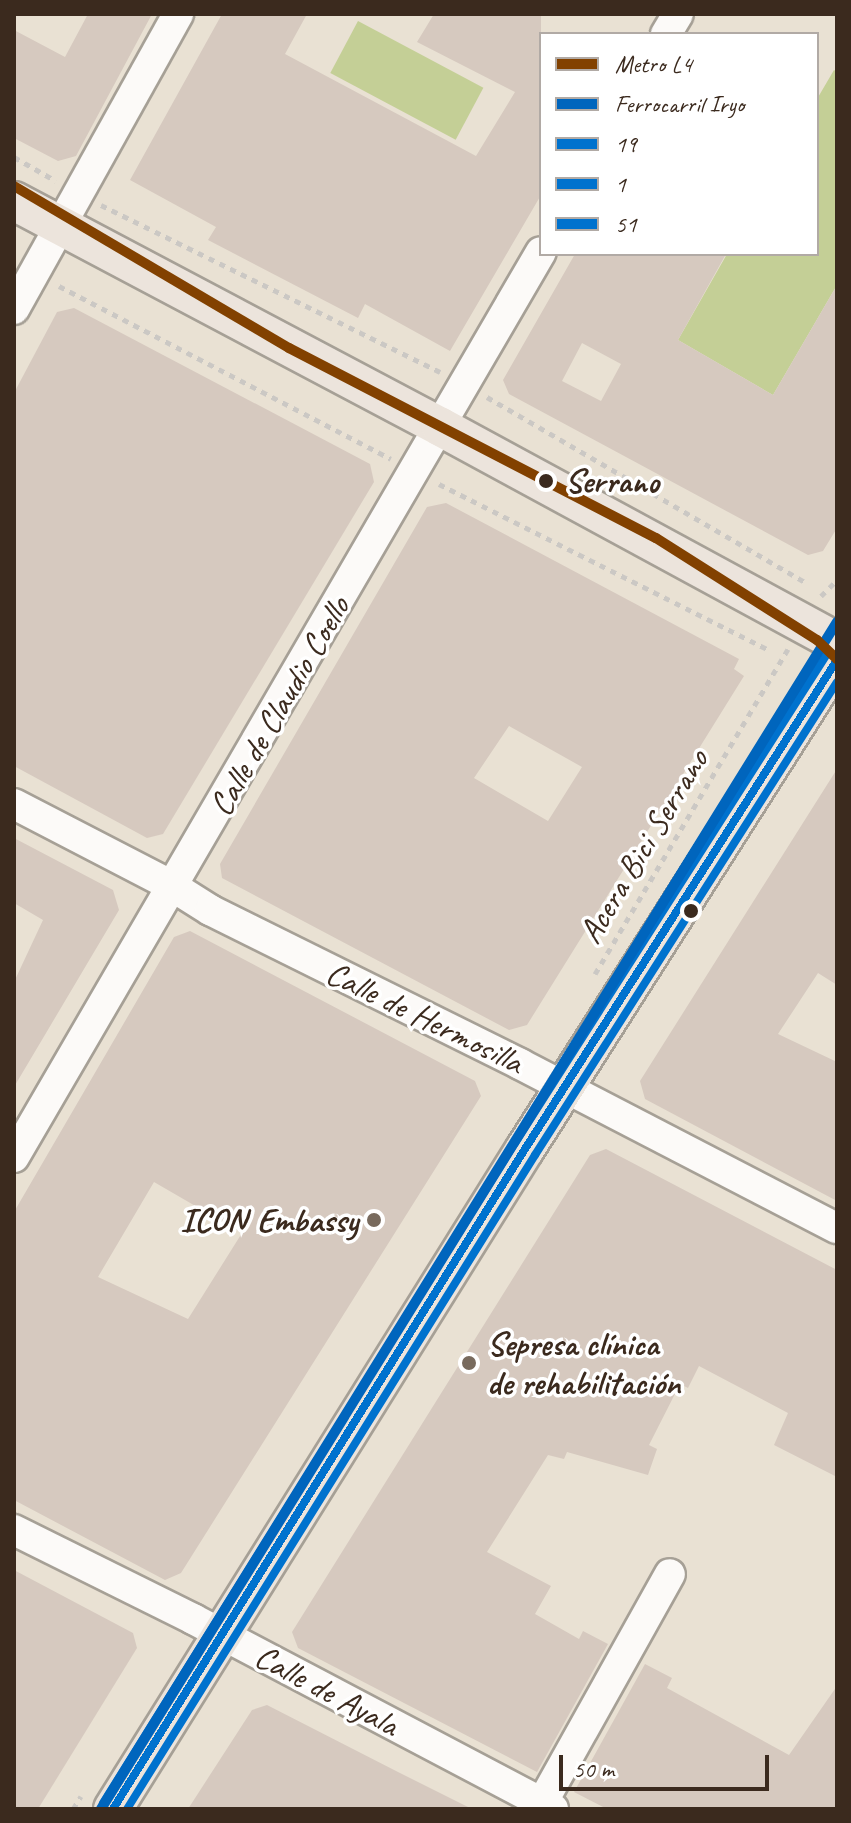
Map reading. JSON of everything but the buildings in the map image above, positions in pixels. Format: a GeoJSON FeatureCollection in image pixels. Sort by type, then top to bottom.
{"type":"FeatureCollection","features":[{"type":"Feature","properties":{"kind":"main road"},"geometry":{"type":"LineString","coordinates":[[14,201],[69,210],[441,427],[837,642]]}},
{"type":"Feature","properties":{"kind":"main road"},"geometry":{"type":"LineString","coordinates":[[113,1809],[220,1634],[837,660]]}},
{"type":"Feature","properties":{"kind":"street"},"geometry":{"type":"LineString","coordinates":[[14,309],[178,14]]}},
{"type":"Feature","properties":{"kind":"street"},"geometry":{"type":"LineString","coordinates":[[667,32],[678,14]]}},
{"type":"Feature","properties":{"kind":"street","name":"Calle de Claudio Coello"},"geometry":{"type":"LineString","coordinates":[[14,1157],[539,255]]}},
{"type":"Feature","properties":{"kind":"street","name":"Calle de Hermosilla"},"geometry":{"type":"LineString","coordinates":[[14,804],[172,886],[210,910],[565,1087],[837,1228]]}},
{"type":"Feature","properties":{"kind":"street","name":"Calle de Ayala"},"geometry":{"type":"LineString","coordinates":[[14,1530],[547,1806]]}},
{"type":"Feature","properties":{"kind":"street"},"geometry":{"type":"LineString","coordinates":[[547,1806],[670,1574]]}},
{"type":"Feature","properties":{"kind":"path"},"geometry":{"type":"LineString","coordinates":[[14,157],[69,210],[465,384],[808,584]]}},
{"type":"Feature","properties":{"kind":"path"},"geometry":{"type":"LineString","coordinates":[[34,273],[268,392],[415,472],[769,650]]}},
{"type":"Feature","properties":{"kind":"path"},"geometry":{"type":"LineString","coordinates":[[823,592],[837,580]]}},
{"type":"Feature","properties":{"kind":"path","name":"Acera Bici Serrano"},"geometry":{"type":"LineString","coordinates":[[590,981],[784,656]]}},
{"type":"Feature","properties":{"kind":"green space"},"geometry":{"type":"Polygon","coordinates":[[[358,21],[483,88],[456,140],[330,73],[358,21]]]}},
{"type":"Feature","properties":{"kind":"green space"},"geometry":{"type":"Polygon","coordinates":[[[834,70],[837,72],[837,285],[773,395],[678,340],[726,256],[819,256],[819,96],[834,70]]]}},
{"type":"Feature","properties":{"kind":"metro line","name":"L4"},"geometry":{"type":"LineString","coordinates":[[14,186],[289,348],[656,538],[817,640],[837,659]]}},
{"type":"Feature","properties":{"kind":"rail line","name":"Iryo"},"geometry":{"type":"LineString","coordinates":[[101,1809],[837,622]]}},
{"type":"Feature","properties":{"kind":"transit line","name":"51"},"geometry":{"type":"LineString","coordinates":[[103,1803],[515,1143],[827,654]]}},
{"type":"Feature","properties":{"kind":"transit line","name":"19"},"geometry":{"type":"LineString","coordinates":[[113,1809],[525,1149],[837,660]]}},
{"type":"Feature","properties":{"kind":"transit line","name":"1"},"geometry":{"type":"LineString","coordinates":[[127,1809],[535,1155],[837,682]]}},
{"type":"Feature","properties":{"kind":"place","name":"Serrano"},"geometry":{"type":"Point","coordinates":[546,481]}},
{"type":"Feature","properties":{"kind":"place","name":"ICON Embassy"},"geometry":{"type":"Point","coordinates":[374,1220]}},
{"type":"Feature","properties":{"kind":"place","name":"Sepresa clínica de rehabilitación"},"geometry":{"type":"Point","coordinates":[469,1363]}}]}
